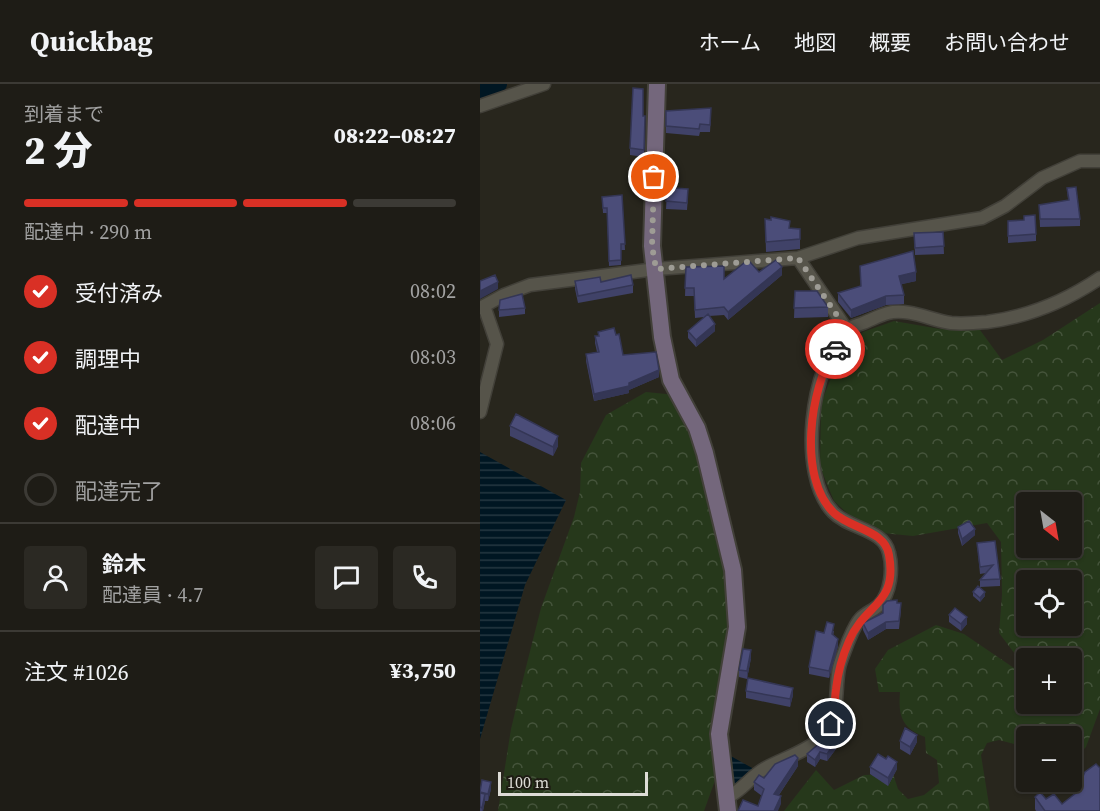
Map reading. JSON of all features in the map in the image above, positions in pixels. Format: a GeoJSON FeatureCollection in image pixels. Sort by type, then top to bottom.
{"type":"FeatureCollection","features":[{"type":"Feature","properties":{"kind":"street"},"geometry":{"type":"LineString","coordinates":[[480,106],[544,84]]}},
{"type":"Feature","properties":{"kind":"street"},"geometry":{"type":"LineString","coordinates":[[657,84],[652,246],[662,337],[671,380],[697,428],[705,453],[733,570],[737,627],[720,734],[728,804]]}},
{"type":"Feature","properties":{"kind":"street"},"geometry":{"type":"LineString","coordinates":[[480,412],[497,344],[482,307],[504,295],[530,285],[656,269],[798,258],[858,238],[982,218],[1005,207],[1042,178],[1080,161],[1100,161]]}},
{"type":"Feature","properties":{"kind":"street"},"geometry":{"type":"LineString","coordinates":[[798,258],[847,330]]}},
{"type":"Feature","properties":{"kind":"street"},"geometry":{"type":"LineString","coordinates":[[728,804],[761,771],[819,740],[825,732],[837,709],[835,693],[839,665],[850,638],[860,619],[880,604],[887,590],[891,569],[889,552],[883,539],[841,520],[831,511],[818,487],[815,473],[811,428],[815,400],[827,361],[847,330],[890,313],[914,314],[952,323],[987,322],[1042,309],[1100,278]]}},
{"type":"Feature","properties":{"kind":"green space"},"geometry":{"type":"Polygon","coordinates":[[[1100,303],[1100,709],[1086,747],[1082,751],[1082,726],[1016,726],[1016,744],[999,740],[987,743],[981,755],[990,811],[784,811],[816,770],[834,790],[864,775],[893,774],[898,789],[908,799],[924,795],[939,783],[937,760],[926,753],[925,737],[911,730],[903,720],[900,692],[879,692],[875,669],[888,650],[936,625],[964,634],[1014,668],[1016,666],[1016,714],[1082,714],[1082,648],[1016,648],[1016,655],[999,633],[1002,595],[1001,542],[987,523],[913,536],[882,533],[860,525],[834,501],[820,467],[821,403],[840,356],[863,332],[894,321],[940,329],[980,330],[1002,360],[1043,340],[1100,303]]]}},
{"type":"Feature","properties":{"kind":"green space"},"geometry":{"type":"Polygon","coordinates":[[[646,392],[676,395],[704,454],[728,566],[731,632],[717,775],[704,811],[498,811],[511,729],[541,608],[574,517],[580,492],[581,463],[606,415],[646,392]]]}},
{"type":"Feature","properties":{"kind":"water"},"geometry":{"type":"Polygon","coordinates":[[[480,452],[566,500],[525,585],[480,739],[480,452]]]}},
{"type":"Feature","properties":{"kind":"water"},"geometry":{"type":"Polygon","coordinates":[[[727,754],[754,769],[732,790],[727,754]]]}},
{"type":"Feature","properties":{"kind":"building"},"geometry":{"type":"Polygon","coordinates":[[[633,88],[643,89],[644,150],[630,148],[633,88]]]}},
{"type":"Feature","properties":{"kind":"building"},"geometry":{"type":"Polygon","coordinates":[[[711,108],[710,125],[700,124],[699,129],[666,126],[666,111],[711,108]]]}},
{"type":"Feature","properties":{"kind":"building"},"geometry":{"type":"Polygon","coordinates":[[[1076,187],[1080,219],[1040,219],[1039,205],[1069,200],[1067,188],[1076,187]]]}},
{"type":"Feature","properties":{"kind":"building"},"geometry":{"type":"Polygon","coordinates":[[[688,189],[687,203],[666,201],[667,190],[688,189]]]}},
{"type":"Feature","properties":{"kind":"building"},"geometry":{"type":"Polygon","coordinates":[[[622,195],[625,244],[621,244],[621,260],[609,261],[607,208],[603,208],[602,197],[622,195]]]}},
{"type":"Feature","properties":{"kind":"building"},"geometry":{"type":"Polygon","coordinates":[[[1035,215],[1036,234],[1008,236],[1008,221],[1024,220],[1024,216],[1035,215]]]}},
{"type":"Feature","properties":{"kind":"building"},"geometry":{"type":"Polygon","coordinates":[[[771,217],[790,221],[789,228],[800,229],[800,239],[766,242],[765,219],[771,220],[771,217]]]}},
{"type":"Feature","properties":{"kind":"building"},"geometry":{"type":"Polygon","coordinates":[[[943,232],[944,246],[915,248],[914,233],[943,232]]]}},
{"type":"Feature","properties":{"kind":"building"},"geometry":{"type":"Polygon","coordinates":[[[913,251],[916,272],[899,276],[904,295],[886,296],[851,310],[838,293],[861,286],[860,266],[913,251]]]}},
{"type":"Feature","properties":{"kind":"building"},"geometry":{"type":"Polygon","coordinates":[[[776,260],[782,267],[728,312],[724,307],[695,310],[694,288],[685,288],[686,267],[724,266],[724,279],[744,263],[750,262],[759,272],[776,260]]]}},
{"type":"Feature","properties":{"kind":"building"},"geometry":{"type":"Polygon","coordinates":[[[495,275],[498,282],[480,291],[480,281],[495,275]]]}},
{"type":"Feature","properties":{"kind":"building"},"geometry":{"type":"Polygon","coordinates":[[[631,275],[633,285],[578,296],[575,281],[600,277],[601,282],[631,275]]]}},
{"type":"Feature","properties":{"kind":"building"},"geometry":{"type":"Polygon","coordinates":[[[795,291],[817,291],[828,307],[794,308],[795,291]]]}},
{"type":"Feature","properties":{"kind":"building"},"geometry":{"type":"Polygon","coordinates":[[[522,294],[525,308],[499,310],[500,300],[522,294]]]}},
{"type":"Feature","properties":{"kind":"building"},"geometry":{"type":"Polygon","coordinates":[[[708,314],[715,324],[696,340],[688,331],[708,314]]]}},
{"type":"Feature","properties":{"kind":"building"},"geometry":{"type":"Polygon","coordinates":[[[614,328],[616,335],[619,334],[623,355],[656,352],[659,370],[629,383],[629,386],[594,394],[586,354],[599,352],[595,336],[599,336],[598,332],[614,328]]]}},
{"type":"Feature","properties":{"kind":"building"},"geometry":{"type":"Polygon","coordinates":[[[516,414],[558,436],[553,447],[510,426],[516,414]]]}},
{"type":"Feature","properties":{"kind":"building"},"geometry":{"type":"Polygon","coordinates":[[[969,521],[975,529],[962,539],[958,527],[969,521]]]}},
{"type":"Feature","properties":{"kind":"building"},"geometry":{"type":"Polygon","coordinates":[[[995,541],[1000,579],[980,580],[993,565],[980,567],[977,543],[995,541]]]}},
{"type":"Feature","properties":{"kind":"building"},"geometry":{"type":"Polygon","coordinates":[[[978,586],[985,592],[980,598],[973,592],[978,586]]]}},
{"type":"Feature","properties":{"kind":"building"},"geometry":{"type":"Polygon","coordinates":[[[897,600],[897,603],[901,603],[899,621],[886,622],[868,633],[863,623],[883,613],[883,605],[887,601],[897,600]]]}},
{"type":"Feature","properties":{"kind":"building"},"geometry":{"type":"Polygon","coordinates":[[[955,608],[967,617],[961,624],[949,615],[955,608]]]}},
{"type":"Feature","properties":{"kind":"building"},"geometry":{"type":"Polygon","coordinates":[[[827,622],[834,624],[832,634],[838,639],[829,671],[809,667],[816,631],[824,633],[827,622]]]}},
{"type":"Feature","properties":{"kind":"building"},"geometry":{"type":"Polygon","coordinates":[[[743,649],[751,650],[747,671],[739,670],[743,649]]]}},
{"type":"Feature","properties":{"kind":"building"},"geometry":{"type":"Polygon","coordinates":[[[748,678],[793,688],[790,699],[746,691],[748,678]]]}},
{"type":"Feature","properties":{"kind":"building"},"geometry":{"type":"Polygon","coordinates":[[[905,728],[917,735],[910,747],[900,741],[905,728]]]}},
{"type":"Feature","properties":{"kind":"building"},"geometry":{"type":"Polygon","coordinates":[[[828,736],[836,741],[827,754],[820,752],[815,760],[807,754],[828,736]]]}},
{"type":"Feature","properties":{"kind":"building"},"geometry":{"type":"Polygon","coordinates":[[[878,754],[886,759],[888,756],[897,762],[888,778],[870,767],[878,754]]]}},
{"type":"Feature","properties":{"kind":"building"},"geometry":{"type":"Polygon","coordinates":[[[795,755],[798,758],[774,794],[781,796],[774,811],[738,811],[743,800],[758,806],[764,789],[754,782],[759,775],[764,778],[775,764],[795,755]]]}},
{"type":"Feature","properties":{"kind":"building"},"geometry":{"type":"Polygon","coordinates":[[[1096,764],[1100,768],[1100,811],[1045,811],[1035,797],[1040,792],[1046,799],[1054,794],[1062,804],[1077,792],[1082,792],[1082,778],[1085,772],[1096,764]]]}},
{"type":"Feature","properties":{"kind":"building"},"geometry":{"type":"Polygon","coordinates":[[[482,780],[491,782],[488,794],[480,792],[482,780]]]}},
{"type":"Feature","properties":{"kind":"building"},"geometry":{"type":"Polygon","coordinates":[[[480,793],[485,794],[482,808],[480,807],[480,793]]]}},
{"type":"Feature","properties":{"kind":"waterway"},"geometry":{"type":"LineString","coordinates":[[480,90],[498,84]]}},
{"type":"Feature","properties":{"kind":"way so far"},"geometry":{"type":"LineString","coordinates":[[654,177],[652,246],[656,269],[798,258],[847,330],[835,349]]}},
{"type":"Feature","properties":{"kind":"route"},"geometry":{"type":"LineString","coordinates":[[831,724],[837,709],[835,693],[839,665],[860,619],[880,604],[887,590],[891,569],[889,552],[883,539],[841,520],[831,511],[818,487],[811,428],[813,410],[819,381],[835,349]]}}]}
